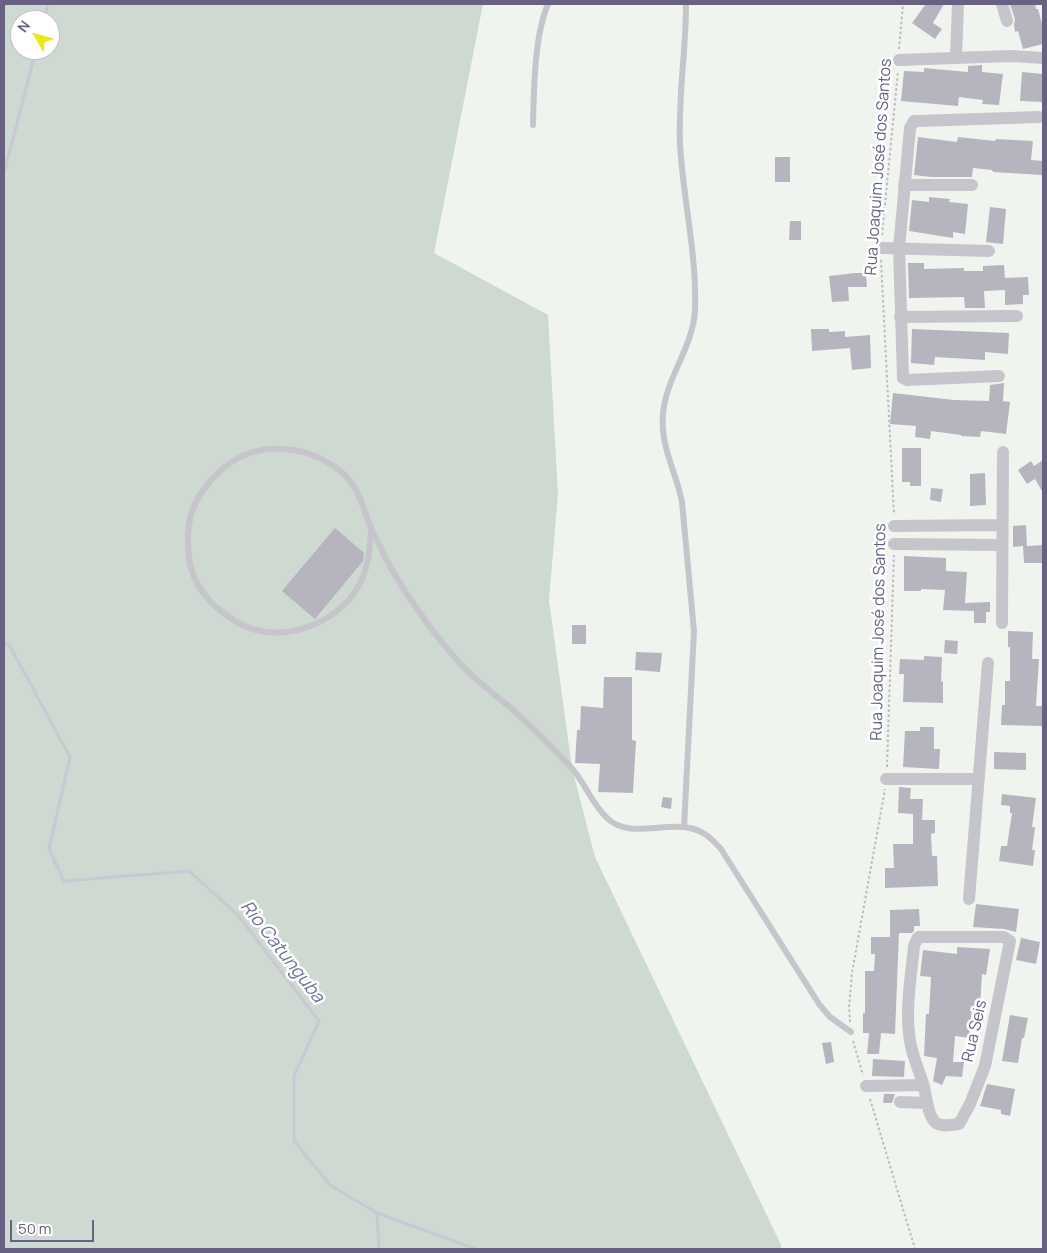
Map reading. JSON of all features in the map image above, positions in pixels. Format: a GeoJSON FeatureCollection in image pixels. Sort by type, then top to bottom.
{"type":"FeatureCollection","features":[{"type":"Feature","properties":{"kind":"street"},"geometry":{"type":"LineString","coordinates":[[956,58],[958,4]]}},
{"type":"Feature","properties":{"kind":"street"},"geometry":{"type":"LineString","coordinates":[[1002,4],[1007,21]]}},
{"type":"Feature","properties":{"kind":"street"},"geometry":{"type":"LineString","coordinates":[[898,60],[1011,56],[1043,58]]}},
{"type":"Feature","properties":{"kind":"street"},"geometry":{"type":"LineString","coordinates":[[999,376],[905,379],[903,376],[899,248],[910,128],[914,122],[1039,117]]}},
{"type":"Feature","properties":{"kind":"street"},"geometry":{"type":"LineString","coordinates":[[904,185],[972,185]]}},
{"type":"Feature","properties":{"kind":"street"},"geometry":{"type":"LineString","coordinates":[[881,248],[989,251]]}},
{"type":"Feature","properties":{"kind":"street"},"geometry":{"type":"LineString","coordinates":[[900,317],[1017,316]]}},
{"type":"Feature","properties":{"kind":"street"},"geometry":{"type":"LineString","coordinates":[[1002,623],[1001,525],[1003,452]]}},
{"type":"Feature","properties":{"kind":"street"},"geometry":{"type":"LineString","coordinates":[[894,526],[1001,525]]}},
{"type":"Feature","properties":{"kind":"street"},"geometry":{"type":"LineString","coordinates":[[894,544],[1002,545]]}},
{"type":"Feature","properties":{"kind":"street"},"geometry":{"type":"LineString","coordinates":[[968,899],[988,664]]}},
{"type":"Feature","properties":{"kind":"street"},"geometry":{"type":"LineString","coordinates":[[886,779],[978,779]]}},
{"type":"Feature","properties":{"kind":"street","name":"Rua Seis"},"geometry":{"type":"LineString","coordinates":[[923,1085],[911,1046],[909,1028],[909,1001],[914,946],[917,939],[1004,937],[1010,941],[985,1066],[968,1108],[959,1124],[944,1125],[936,1123],[927,1104]]}},
{"type":"Feature","properties":{"kind":"street"},"geometry":{"type":"LineString","coordinates":[[866,1086],[923,1085],[927,1104],[900,1102]]}},
{"type":"Feature","properties":{"kind":"lane"},"geometry":{"type":"LineString","coordinates":[[532,125],[536,67],[544,14],[548,4]]}},
{"type":"Feature","properties":{"kind":"lane"},"geometry":{"type":"LineString","coordinates":[[684,827],[694,631],[682,502],[679,484],[670,464],[662,431],[663,412],[669,388],[691,336],[695,312],[695,279],[680,144],[680,100],[686,4]]}},
{"type":"Feature","properties":{"kind":"lane"},"geometry":{"type":"LineString","coordinates":[[371,529],[370,553],[360,583],[342,607],[316,624],[287,632],[256,630],[228,618],[206,597],[191,570],[186,540],[192,510],[206,483],[229,463],[257,450],[287,448],[316,455],[341,471],[360,495],[371,529],[401,586],[458,662],[511,709],[572,768],[613,823],[629,829],[692,828],[703,832],[711,838],[721,849],[820,1004],[830,1017],[851,1032]]}},
{"type":"Feature","properties":{"kind":"path","name":"Rua Joaquim José dos Santos"},"geometry":{"type":"LineString","coordinates":[[894,526],[881,286],[881,248],[903,4]]}},
{"type":"Feature","properties":{"kind":"path","name":"Rua Joaquim José dos Santos"},"geometry":{"type":"LineString","coordinates":[[894,544],[886,779],[879,832],[852,973],[849,1008],[851,1032],[915,1249]]}},
{"type":"Feature","properties":{"kind":"shaded area"},"geometry":{"type":"Polygon","coordinates":[[[4,4],[483,4],[434,253],[548,315],[558,494],[549,600],[572,768],[595,857],[782,1247],[778,1249],[4,1249],[4,4]]]}},
{"type":"Feature","properties":{"kind":"building"},"geometry":{"type":"Polygon","coordinates":[[[926,4],[944,4],[933,23],[942,29],[935,39],[912,23],[926,4]]]}},
{"type":"Feature","properties":{"kind":"building"},"geometry":{"type":"Polygon","coordinates":[[[1010,4],[1035,4],[1043,27],[1043,44],[1023,49],[1018,31],[1015,32],[1015,19],[1010,4]]]}},
{"type":"Feature","properties":{"kind":"building"},"geometry":{"type":"Polygon","coordinates":[[[982,65],[982,72],[1003,74],[999,105],[982,104],[983,100],[959,97],[958,106],[901,101],[904,71],[924,72],[924,68],[968,72],[968,66],[982,65]]]}},
{"type":"Feature","properties":{"kind":"building"},"geometry":{"type":"Polygon","coordinates":[[[1022,72],[1043,74],[1042,102],[1020,101],[1022,72]]]}},
{"type":"Feature","properties":{"kind":"building"},"geometry":{"type":"Polygon","coordinates":[[[918,137],[957,142],[958,137],[995,141],[996,139],[1033,141],[1031,160],[1043,161],[1042,175],[993,172],[992,170],[973,168],[972,177],[914,175],[918,137]]]}},
{"type":"Feature","properties":{"kind":"building"},"geometry":{"type":"Polygon","coordinates":[[[775,157],[790,157],[790,182],[775,182],[775,157]]]}},
{"type":"Feature","properties":{"kind":"building"},"geometry":{"type":"Polygon","coordinates":[[[929,197],[950,199],[949,202],[968,204],[965,234],[953,232],[953,238],[909,231],[912,200],[929,202],[929,197]]]}},
{"type":"Feature","properties":{"kind":"building"},"geometry":{"type":"Polygon","coordinates":[[[990,207],[1006,209],[1003,244],[986,242],[990,207]]]}},
{"type":"Feature","properties":{"kind":"building"},"geometry":{"type":"Polygon","coordinates":[[[790,221],[801,221],[801,240],[789,240],[790,221]]]}},
{"type":"Feature","properties":{"kind":"building"},"geometry":{"type":"Polygon","coordinates":[[[908,263],[924,263],[924,269],[964,268],[964,271],[983,271],[983,266],[1004,265],[1005,278],[1028,277],[1029,295],[1023,295],[1023,304],[1005,305],[1005,290],[984,291],[985,308],[965,308],[964,297],[909,298],[908,263]]]}},
{"type":"Feature","properties":{"kind":"building"},"geometry":{"type":"Polygon","coordinates":[[[866,273],[867,287],[848,287],[849,301],[832,302],[829,276],[866,273]]]}},
{"type":"Feature","properties":{"kind":"building"},"geometry":{"type":"Polygon","coordinates":[[[811,329],[829,329],[829,332],[845,331],[845,337],[870,335],[871,368],[852,370],[850,348],[812,351],[811,329]]]}},
{"type":"Feature","properties":{"kind":"building"},"geometry":{"type":"Polygon","coordinates":[[[912,329],[1009,333],[1008,354],[985,352],[985,360],[935,357],[934,365],[911,363],[912,329]]]}},
{"type":"Feature","properties":{"kind":"building"},"geometry":{"type":"Polygon","coordinates":[[[1004,383],[1003,401],[1010,402],[1006,434],[981,431],[980,437],[931,431],[930,439],[915,437],[916,426],[890,424],[893,393],[954,400],[989,401],[990,385],[1004,383]]]}},
{"type":"Feature","properties":{"kind":"building"},"geometry":{"type":"Polygon","coordinates":[[[902,448],[921,448],[921,486],[910,486],[910,482],[902,482],[902,448]]]}},
{"type":"Feature","properties":{"kind":"building"},"geometry":{"type":"Polygon","coordinates":[[[1043,460],[1043,493],[1035,479],[1027,484],[1018,470],[1031,461],[1034,466],[1043,460]]]}},
{"type":"Feature","properties":{"kind":"building"},"geometry":{"type":"Polygon","coordinates":[[[985,473],[986,505],[970,506],[970,474],[985,473]]]}},
{"type":"Feature","properties":{"kind":"building"},"geometry":{"type":"Polygon","coordinates":[[[931,488],[943,489],[941,502],[930,500],[931,488]]]}},
{"type":"Feature","properties":{"kind":"building"},"geometry":{"type":"Polygon","coordinates":[[[1026,525],[1027,546],[1043,545],[1043,563],[1024,563],[1023,546],[1013,547],[1013,526],[1026,525]]]}},
{"type":"Feature","properties":{"kind":"building"},"geometry":{"type":"Polygon","coordinates":[[[335,528],[364,553],[363,561],[315,619],[282,591],[335,528]]]}},
{"type":"Feature","properties":{"kind":"building"},"geometry":{"type":"Polygon","coordinates":[[[904,556],[946,558],[946,571],[967,572],[965,603],[990,602],[990,612],[986,612],[986,623],[974,623],[974,611],[943,610],[945,590],[921,589],[921,591],[904,591],[904,556]]]}},
{"type":"Feature","properties":{"kind":"building"},"geometry":{"type":"Polygon","coordinates":[[[572,625],[586,625],[586,644],[572,644],[572,625]]]}},
{"type":"Feature","properties":{"kind":"building"},"geometry":{"type":"Polygon","coordinates":[[[1008,631],[1033,632],[1032,659],[1039,659],[1036,706],[1043,706],[1043,726],[1001,725],[1002,705],[1005,705],[1005,681],[1010,681],[1008,631]]]}},
{"type":"Feature","properties":{"kind":"building"},"geometry":{"type":"Polygon","coordinates":[[[945,640],[958,641],[957,654],[944,653],[945,640]]]}},
{"type":"Feature","properties":{"kind":"building"},"geometry":{"type":"Polygon","coordinates":[[[636,652],[662,653],[660,672],[635,670],[636,652]]]}},
{"type":"Feature","properties":{"kind":"building"},"geometry":{"type":"Polygon","coordinates":[[[924,656],[942,657],[941,681],[943,682],[943,703],[903,702],[904,674],[899,674],[900,659],[924,660],[924,656]]]}},
{"type":"Feature","properties":{"kind":"building"},"geometry":{"type":"Polygon","coordinates":[[[604,677],[632,677],[632,740],[636,741],[633,793],[598,792],[600,764],[575,763],[577,730],[580,730],[581,706],[603,708],[604,677]]]}},
{"type":"Feature","properties":{"kind":"building"},"geometry":{"type":"Polygon","coordinates":[[[920,727],[934,727],[934,749],[940,749],[939,769],[903,767],[905,731],[920,731],[920,727]]]}},
{"type":"Feature","properties":{"kind":"building"},"geometry":{"type":"Polygon","coordinates":[[[994,752],[1026,753],[1026,770],[994,769],[994,752]]]}},
{"type":"Feature","properties":{"kind":"building"},"geometry":{"type":"Polygon","coordinates":[[[899,787],[911,788],[910,799],[923,799],[922,820],[935,820],[935,833],[931,834],[932,856],[937,856],[938,886],[885,888],[885,868],[894,868],[893,844],[913,844],[913,814],[898,813],[899,787]]]}},
{"type":"Feature","properties":{"kind":"building"},"geometry":{"type":"Polygon","coordinates":[[[1002,794],[1036,798],[1032,827],[1035,827],[1032,850],[1035,850],[1033,866],[999,861],[1001,846],[1007,846],[1012,813],[1010,813],[1010,806],[1001,805],[1002,794]]]}},
{"type":"Feature","properties":{"kind":"building"},"geometry":{"type":"Polygon","coordinates":[[[663,797],[672,798],[671,809],[661,807],[663,797]]]}},
{"type":"Feature","properties":{"kind":"building"},"geometry":{"type":"Polygon","coordinates":[[[976,904],[1019,909],[1016,932],[1004,929],[973,927],[976,904]]]}},
{"type":"Feature","properties":{"kind":"building"},"geometry":{"type":"Polygon","coordinates":[[[919,909],[920,926],[914,926],[912,933],[899,933],[895,1034],[881,1033],[879,1054],[867,1054],[869,1033],[863,1033],[863,1013],[865,1013],[865,971],[874,971],[875,954],[871,954],[871,937],[890,937],[890,910],[919,909]]]}},
{"type":"Feature","properties":{"kind":"building"},"geometry":{"type":"Polygon","coordinates":[[[1021,938],[1040,942],[1036,964],[1016,960],[1021,938]]]}},
{"type":"Feature","properties":{"kind":"building"},"geometry":{"type":"Polygon","coordinates":[[[957,947],[990,949],[986,975],[982,974],[980,1008],[972,1008],[969,1038],[955,1036],[953,1062],[964,1062],[962,1077],[946,1076],[942,1085],[933,1081],[937,1058],[924,1056],[926,1014],[929,1014],[931,977],[920,976],[923,950],[957,954],[957,947]]]}},
{"type":"Feature","properties":{"kind":"building"},"geometry":{"type":"Polygon","coordinates":[[[1010,1015],[1028,1018],[1024,1038],[1022,1038],[1018,1063],[1002,1061],[1010,1015]]]}},
{"type":"Feature","properties":{"kind":"building"},"geometry":{"type":"Polygon","coordinates":[[[831,1042],[834,1062],[826,1064],[822,1043],[831,1042]]]}},
{"type":"Feature","properties":{"kind":"building"},"geometry":{"type":"Polygon","coordinates":[[[873,1059],[905,1061],[904,1077],[872,1076],[873,1059]]]}},
{"type":"Feature","properties":{"kind":"building"},"geometry":{"type":"Polygon","coordinates":[[[987,1084],[1015,1089],[1010,1116],[1001,1114],[1001,1110],[980,1106],[987,1084]]]}},
{"type":"Feature","properties":{"kind":"building"},"geometry":{"type":"Polygon","coordinates":[[[884,1094],[895,1094],[892,1103],[883,1103],[884,1094]]]}},
{"type":"Feature","properties":{"kind":"waterway","name":"Rio Catunguba"},"geometry":{"type":"LineString","coordinates":[[46,10],[48,4]]}},
{"type":"Feature","properties":{"kind":"waterway","name":"Rio Catunguba"},"geometry":{"type":"LineString","coordinates":[[4,173],[33,60]]}},
{"type":"Feature","properties":{"kind":"waterway","name":"Rio Catunguba"},"geometry":{"type":"LineString","coordinates":[[4,642],[11,648],[70,757],[49,849],[64,881],[189,871],[237,914],[319,1021],[294,1076],[294,1141],[330,1185],[377,1213],[476,1249]]}},
{"type":"Feature","properties":{"kind":"waterway"},"geometry":{"type":"LineString","coordinates":[[377,1213],[379,1249]]}}]}
